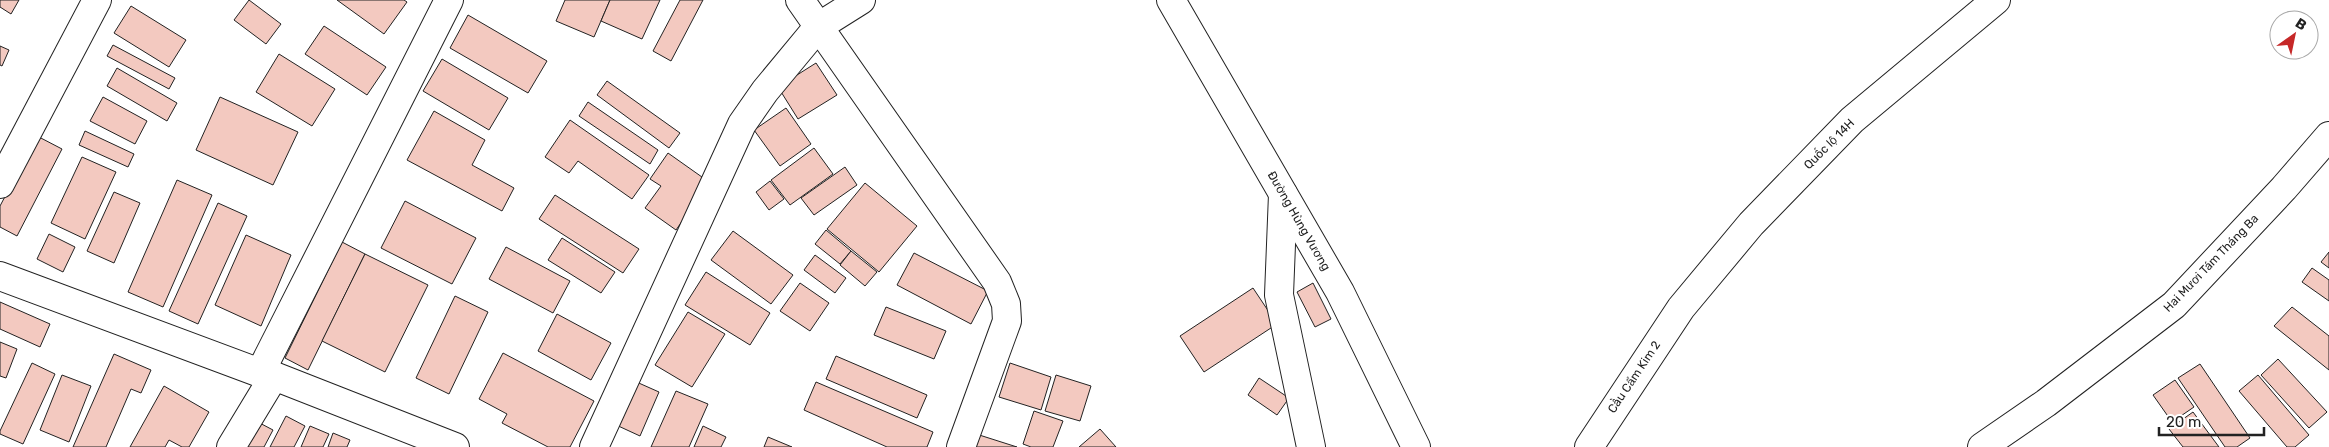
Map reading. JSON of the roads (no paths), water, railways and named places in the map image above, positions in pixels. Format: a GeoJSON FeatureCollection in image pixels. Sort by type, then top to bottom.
{"type":"FeatureCollection","features":[{"type":"Feature","properties":{"kind":"street"},"geometry":{"type":"LineString","coordinates":[[0,184],[97,0]]}},
{"type":"Feature","properties":{"kind":"street"},"geometry":{"type":"LineString","coordinates":[[231,447],[449,0]]}},
{"type":"Feature","properties":{"kind":"street"},"geometry":{"type":"LineString","coordinates":[[800,0],[997,282],[1006,304],[1007,321],[961,447]]}},
{"type":"Feature","properties":{"kind":"street"},"geometry":{"type":"LineString","coordinates":[[594,447],[742,124],[765,91],[818,27],[861,0]]}},
{"type":"Feature","properties":{"kind":"street","name":"Đường Hùng Vương"},"geometry":{"type":"LineString","coordinates":[[1171,0],[1340,292],[1416,447]]}},
{"type":"Feature","properties":{"kind":"street","name":"Quốc lộ 14H"},"geometry":{"type":"LineString","coordinates":[[1682,308],[1751,224],[1852,120],[1996,0]]}},
{"type":"Feature","properties":{"kind":"street","name":"Hai Mươi Tám Tháng Ba"},"geometry":{"type":"LineString","coordinates":[[1982,447],[2046,403],[2174,304],[2284,188],[2329,136]]}},
{"type":"Feature","properties":{"kind":"street"},"geometry":{"type":"LineString","coordinates":[[1283,194],[1279,295],[1311,447]]}},
{"type":"Feature","properties":{"kind":"street"},"geometry":{"type":"LineString","coordinates":[[0,276],[267,374],[455,447]]}},
{"type":"Feature","properties":{"kind":"street","name":"Cầu Cẩm Kim 2"},"geometry":{"type":"LineString","coordinates":[[1589,447],[1682,308]]}}]}
